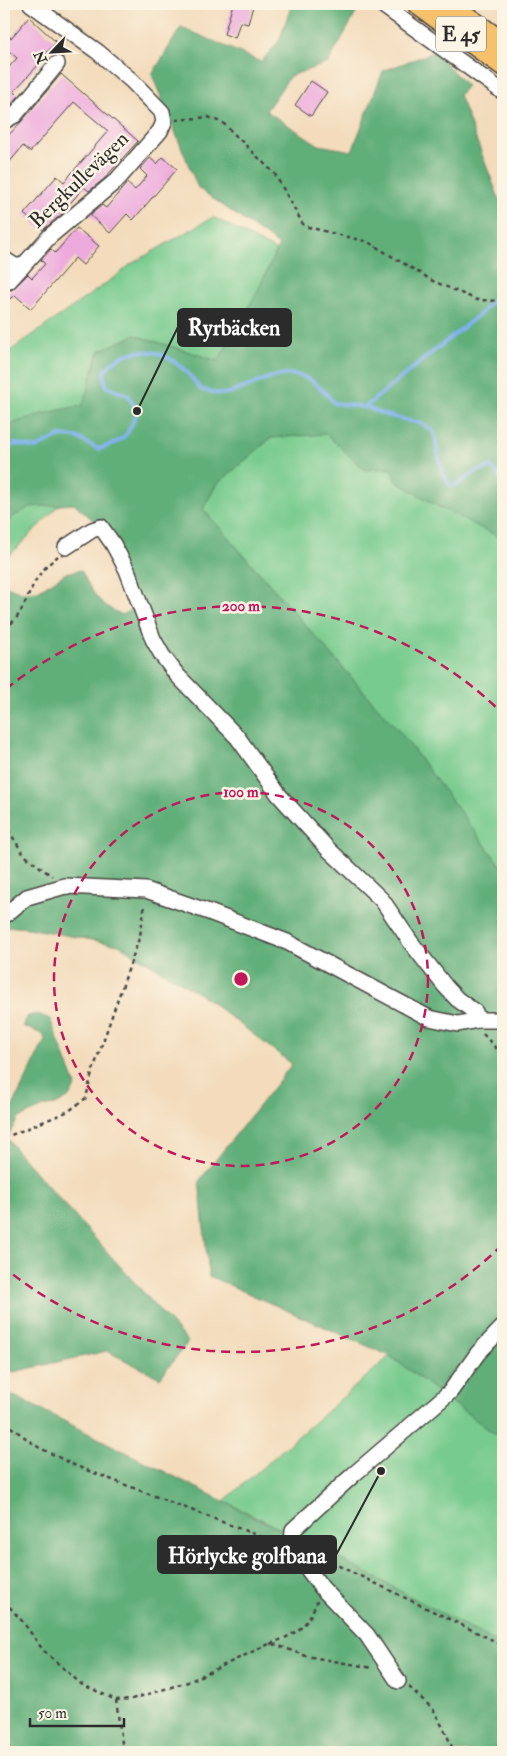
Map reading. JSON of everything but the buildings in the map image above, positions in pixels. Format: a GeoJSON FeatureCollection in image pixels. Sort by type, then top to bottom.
{"type":"FeatureCollection","features":[{"type":"Feature","properties":{"kind":"highway","name":"E 45"},"geometry":{"type":"LineString","coordinates":[[419,4],[503,64]]}},
{"type":"Feature","properties":{"kind":"highway","name":"E 45"},"geometry":{"type":"LineString","coordinates":[[447,4],[503,44]]}},
{"type":"Feature","properties":{"kind":"street"},"geometry":{"type":"LineString","coordinates":[[31,4],[98,52],[132,81],[162,112],[164,122]]}},
{"type":"Feature","properties":{"kind":"street"},"geometry":{"type":"LineString","coordinates":[[382,4],[503,92]]}},
{"type":"Feature","properties":{"kind":"street"},"geometry":{"type":"LineString","coordinates":[[4,121],[15,115],[57,64]]}},
{"type":"Feature","properties":{"kind":"street","name":"Bergkullevägen"},"geometry":{"type":"LineString","coordinates":[[9,281],[50,236],[116,180],[160,131],[164,122]]}},
{"type":"Feature","properties":{"kind":"street"},"geometry":{"type":"LineString","coordinates":[[4,259],[13,265],[22,267]]}},
{"type":"Feature","properties":{"kind":"street"},"geometry":{"type":"LineString","coordinates":[[66,547],[92,530],[101,527],[127,570],[153,639],[177,675],[238,738],[285,802],[327,848],[382,900],[412,944],[457,999],[475,1012],[475,1021]]}},
{"type":"Feature","properties":{"kind":"street"},"geometry":{"type":"LineString","coordinates":[[4,916],[27,897],[65,886],[146,890],[287,942],[429,1018],[458,1024],[503,1020]]}},
{"type":"Feature","properties":{"kind":"street"},"geometry":{"type":"LineString","coordinates":[[398,1681],[367,1635],[322,1588],[292,1548],[293,1530],[360,1469],[450,1392],[478,1353],[503,1327]]}},
{"type":"Feature","properties":{"kind":"path"},"geometry":{"type":"LineString","coordinates":[[164,122],[208,117],[223,123],[275,174],[304,226],[368,242],[433,281],[477,300],[503,301]]}},
{"type":"Feature","properties":{"kind":"path"},"geometry":{"type":"LineString","coordinates":[[4,628],[12,623],[40,574],[66,547]]}},
{"type":"Feature","properties":{"kind":"path"},"geometry":{"type":"LineString","coordinates":[[4,823],[24,855],[65,886]]}},
{"type":"Feature","properties":{"kind":"path"},"geometry":{"type":"LineString","coordinates":[[4,1138],[69,1111],[86,1098],[92,1072],[140,936],[146,890]]}},
{"type":"Feature","properties":{"kind":"path"},"geometry":{"type":"LineString","coordinates":[[475,1021],[503,1056]]}},
{"type":"Feature","properties":{"kind":"path"},"geometry":{"type":"LineString","coordinates":[[4,1422],[38,1447],[76,1466],[255,1536],[331,1562],[503,1645]]}},
{"type":"Feature","properties":{"kind":"path"},"geometry":{"type":"LineString","coordinates":[[4,1601],[49,1656],[82,1684],[116,1700],[132,1699],[188,1682],[292,1635],[305,1625],[322,1588]]}},
{"type":"Feature","properties":{"kind":"path"},"geometry":{"type":"LineString","coordinates":[[269,1644],[277,1645],[306,1656],[374,1668]]}},
{"type":"Feature","properties":{"kind":"path"},"geometry":{"type":"LineString","coordinates":[[398,1681],[407,1686],[433,1709],[454,1752]]}},
{"type":"Feature","properties":{"kind":"path"},"geometry":{"type":"LineString","coordinates":[[116,1700],[122,1743],[128,1752]]}},
{"type":"Feature","properties":{"kind":"green space"},"geometry":{"type":"Polygon","coordinates":[[[292,4],[353,4],[360,6],[328,63],[290,76],[266,111],[319,145],[352,151],[383,71],[434,52],[467,86],[459,95],[503,209],[503,539],[439,507],[397,482],[391,468],[365,470],[326,434],[270,438],[216,485],[203,509],[403,736],[503,869],[503,1440],[390,1356],[209,1276],[199,1181],[292,1064],[203,996],[119,945],[28,928],[4,926],[4,585],[22,592],[38,591],[66,573],[81,570],[97,597],[107,607],[123,615],[131,609],[104,530],[75,504],[30,507],[13,517],[4,527],[4,426],[42,414],[83,405],[99,351],[135,335],[218,361],[257,292],[279,245],[198,188],[152,75],[181,27],[261,62],[279,41],[292,4]]]}},
{"type":"Feature","properties":{"kind":"green space"},"geometry":{"type":"Polygon","coordinates":[[[213,217],[503,371],[503,869],[403,736],[203,509],[216,485],[271,438],[285,437],[261,435],[78,486],[4,561],[4,345],[10,351],[131,264],[213,217]]]}},
{"type":"Feature","properties":{"kind":"green space"},"geometry":{"type":"Polygon","coordinates":[[[38,1014],[50,1019],[76,1086],[68,1098],[56,1105],[46,1106],[19,1118],[7,1138],[20,1155],[188,1342],[160,1378],[107,1351],[4,1374],[4,1113],[12,1108],[45,1040],[40,1033],[24,1027],[24,1021],[28,1016],[38,1014]]]}},
{"type":"Feature","properties":{"kind":"green space"},"geometry":{"type":"Polygon","coordinates":[[[390,1356],[503,1440],[503,1646],[308,1542],[224,1501],[390,1356]]]}},
{"type":"Feature","properties":{"kind":"green space"},"geometry":{"type":"Polygon","coordinates":[[[4,1388],[6,1392],[308,1542],[503,1646],[503,1752],[4,1752],[4,1388]]]}},
{"type":"Feature","properties":{"kind":"waterway"},"geometry":{"type":"LineString","coordinates":[[365,407],[481,313],[503,289]]}},
{"type":"Feature","properties":{"kind":"waterway"},"geometry":{"type":"LineString","coordinates":[[4,449],[15,444],[36,448],[60,436],[76,437],[98,449],[114,444],[128,432],[137,411],[128,395],[107,387],[104,378],[105,372],[112,363],[124,355],[138,352],[153,352],[167,357],[186,371],[200,389],[217,393],[231,393],[267,379],[289,374],[307,378],[325,392],[334,403],[365,407],[386,415],[423,424],[434,432],[441,468],[451,486],[458,484],[475,472],[490,467],[503,482]]}},
{"type":"Feature","properties":{"kind":"place","name":"Ryrbäcken"},"geometry":{"type":"Point","coordinates":[137,411]}},
{"type":"Feature","properties":{"kind":"place","name":"Hörlycke golfbana"},"geometry":{"type":"Point","coordinates":[381,1471]}}]}
